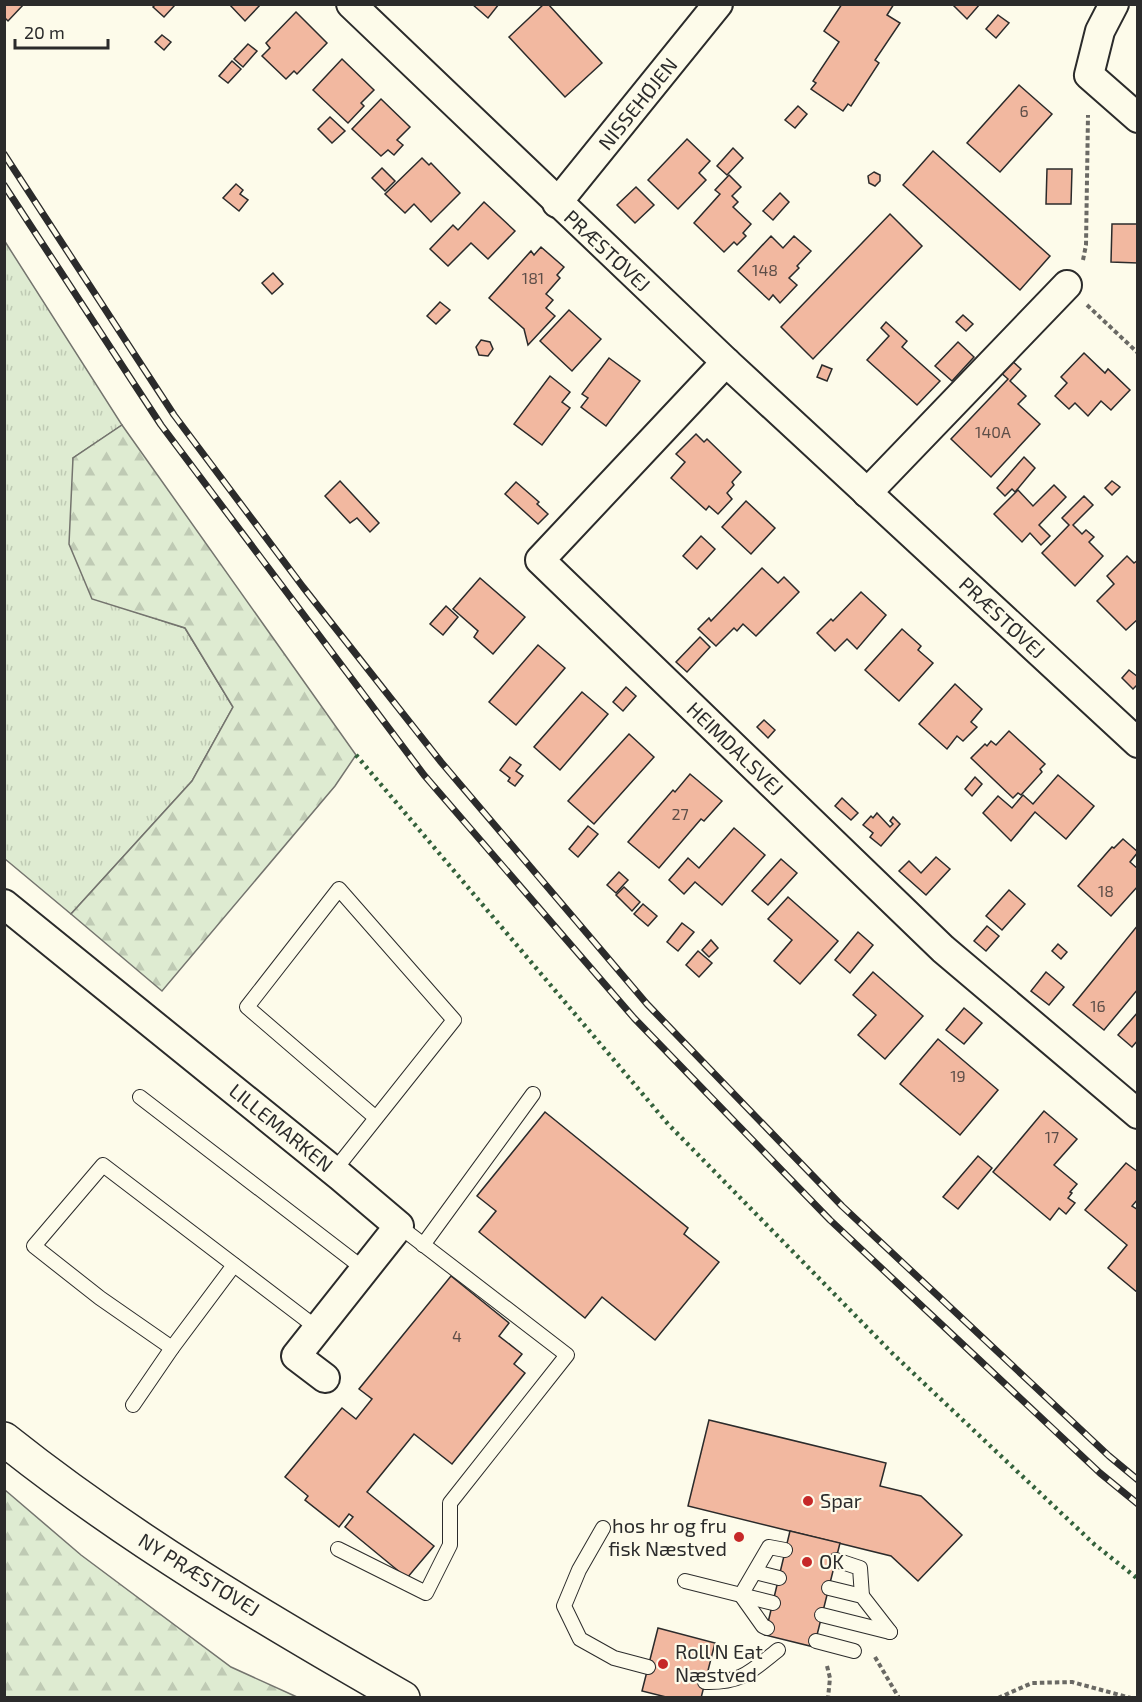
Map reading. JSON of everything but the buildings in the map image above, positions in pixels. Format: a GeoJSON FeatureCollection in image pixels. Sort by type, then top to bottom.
{"type":"FeatureCollection","features":[{"type":"Feature","properties":{"kind":"street","name":"PRÆSTØVEJ"},"geometry":{"type":"LineString","coordinates":[[351,4],[726,362],[1137,743]]}},
{"type":"Feature","properties":{"kind":"street","name":"NISSEHØJEN"},"geometry":{"type":"LineString","coordinates":[[557,203],[718,4]]}},
{"type":"Feature","properties":{"kind":"street"},"geometry":{"type":"LineString","coordinates":[[1114,4],[1100,31],[1089,75],[1137,118]]}},
{"type":"Feature","properties":{"kind":"street"},"geometry":{"type":"LineString","coordinates":[[867,493],[1067,285]]}},
{"type":"Feature","properties":{"kind":"street","name":"HEIMDALSVEJ"},"geometry":{"type":"LineString","coordinates":[[726,362],[540,560],[943,949],[1137,1114]]}},
{"type":"Feature","properties":{"kind":"street","name":"LILLEMARKEN"},"geometry":{"type":"LineString","coordinates":[[4,904],[399,1226]]}},
{"type":"Feature","properties":{"kind":"street"},"geometry":{"type":"LineString","coordinates":[[326,1378],[296,1356],[399,1226]]}},
{"type":"Feature","properties":{"kind":"street","name":"NY PRÆSTØVEJ"},"geometry":{"type":"LineString","coordinates":[[4,1439],[57,1482],[108,1518],[293,1635],[403,1698]]}},
{"type":"Feature","properties":{"kind":"lane"},"geometry":{"type":"LineString","coordinates":[[334,1171],[454,1020],[339,888],[246,1007],[376,1118]]}},
{"type":"Feature","properties":{"kind":"lane"},"geometry":{"type":"LineString","coordinates":[[423,1245],[533,1094]]}},
{"type":"Feature","properties":{"kind":"lane"},"geometry":{"type":"LineString","coordinates":[[140,1097],[364,1269]]}},
{"type":"Feature","properties":{"kind":"lane"},"geometry":{"type":"LineString","coordinates":[[172,1348],[100,1298],[34,1246],[104,1165],[317,1328]]}},
{"type":"Feature","properties":{"kind":"lane"},"geometry":{"type":"LineString","coordinates":[[338,1549],[426,1593],[450,1545],[450,1503],[567,1355],[399,1226]]}},
{"type":"Feature","properties":{"kind":"lane"},"geometry":{"type":"LineString","coordinates":[[133,1405],[234,1265]]}},
{"type":"Feature","properties":{"kind":"lane"},"geometry":{"type":"LineString","coordinates":[[603,1528],[579,1570],[564,1606],[580,1639],[614,1658],[648,1667]]}},
{"type":"Feature","properties":{"kind":"lane"},"geometry":{"type":"LineString","coordinates":[[741,1595],[769,1548],[785,1550]]}},
{"type":"Feature","properties":{"kind":"lane"},"geometry":{"type":"LineString","coordinates":[[822,1615],[890,1632],[862,1596],[860,1568],[836,1560]]}},
{"type":"Feature","properties":{"kind":"lane"},"geometry":{"type":"LineString","coordinates":[[754,1572],[779,1578]]}},
{"type":"Feature","properties":{"kind":"lane"},"geometry":{"type":"LineString","coordinates":[[685,1581],[773,1603]]}},
{"type":"Feature","properties":{"kind":"lane"},"geometry":{"type":"LineString","coordinates":[[829,1588],[862,1596]]}},
{"type":"Feature","properties":{"kind":"lane"},"geometry":{"type":"LineString","coordinates":[[741,1595],[763,1626],[767,1628]]}},
{"type":"Feature","properties":{"kind":"lane"},"geometry":{"type":"LineString","coordinates":[[816,1641],[854,1651]]}},
{"type":"Feature","properties":{"kind":"lane"},"geometry":{"type":"LineString","coordinates":[[705,1682],[726,1683],[745,1676],[778,1650]]}},
{"type":"Feature","properties":{"kind":"path"},"geometry":{"type":"LineString","coordinates":[[1089,75],[1086,245],[1081,268],[1067,285],[1137,353]]}},
{"type":"Feature","properties":{"kind":"path"},"geometry":{"type":"LineString","coordinates":[[872,1653],[899,1698]]}},
{"type":"Feature","properties":{"kind":"path"},"geometry":{"type":"LineString","coordinates":[[826,1661],[830,1678],[828,1698]]}},
{"type":"Feature","properties":{"kind":"path"},"geometry":{"type":"LineString","coordinates":[[998,1697],[1032,1683],[1072,1682],[1131,1698]]}},
{"type":"Feature","properties":{"kind":"green space"},"geometry":{"type":"Polygon","coordinates":[[[4,240],[122,425],[73,458],[92,598],[185,628],[233,707],[192,781],[71,914],[5,859],[4,240]]]}},
{"type":"Feature","properties":{"kind":"green space"},"geometry":{"type":"Polygon","coordinates":[[[122,425],[356,755],[335,786],[162,991],[71,914],[192,781],[233,707],[185,628],[92,599],[69,544],[73,458],[122,425]]]}},
{"type":"Feature","properties":{"kind":"green space"},"geometry":{"type":"Polygon","coordinates":[[[5,1490],[81,1555],[231,1667],[297,1697],[5,1697],[5,1490]]]}},
{"type":"Feature","properties":{"kind":"railway"},"geometry":{"type":"LineString","coordinates":[[4,154],[174,415],[303,587],[441,762],[647,1004],[842,1206],[1109,1456],[1138,1480]]}},
{"type":"Feature","properties":{"kind":"railway"},"geometry":{"type":"LineString","coordinates":[[4,185],[161,425],[424,775],[634,1018],[830,1220],[1100,1473],[1138,1504]]}},
{"type":"Feature","properties":{"kind":"hedge"},"geometry":{"type":"LineString","coordinates":[[356,755],[668,1124],[893,1354],[1094,1544],[1138,1579]]}},
{"type":"Feature","properties":{"kind":"place","name":"Spar"},"geometry":{"type":"Point","coordinates":[808,1501]}},
{"type":"Feature","properties":{"kind":"place","name":"hos hr og fru fisk Næstved"},"geometry":{"type":"Point","coordinates":[739,1537]}},
{"type":"Feature","properties":{"kind":"place","name":"OK"},"geometry":{"type":"Point","coordinates":[807,1562]}},
{"type":"Feature","properties":{"kind":"place","name":"Roll N Eat Næstved"},"geometry":{"type":"Point","coordinates":[663,1664]}}]}
